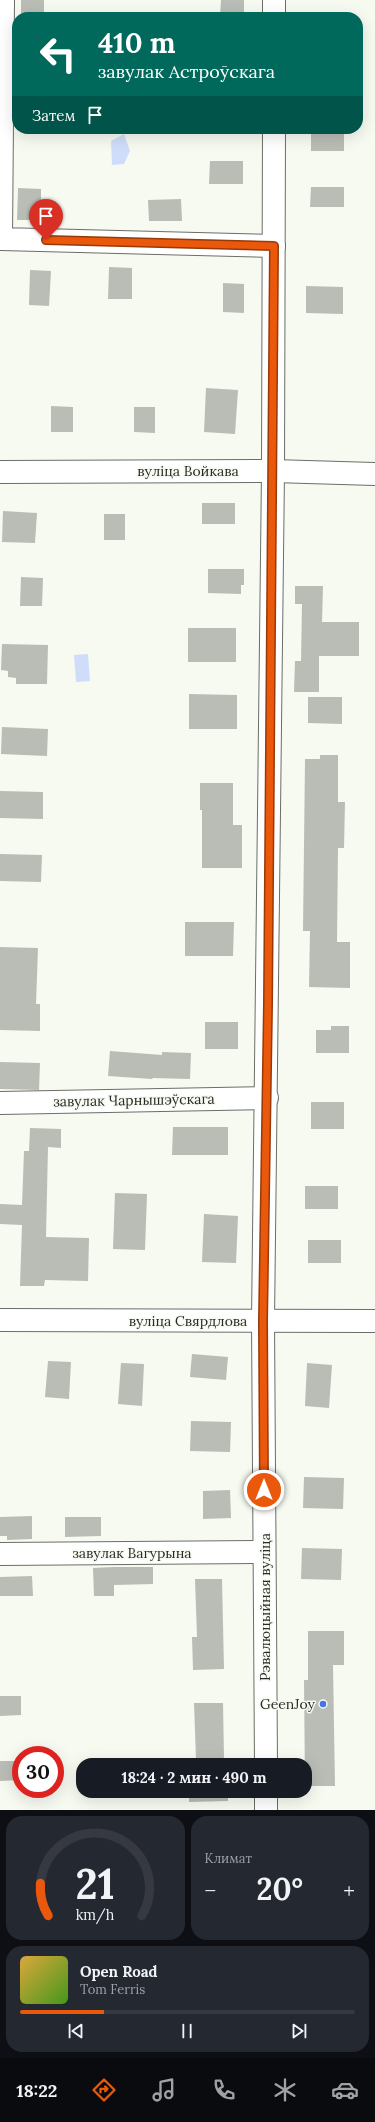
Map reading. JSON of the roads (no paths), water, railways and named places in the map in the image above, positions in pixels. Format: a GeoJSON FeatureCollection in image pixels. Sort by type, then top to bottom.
{"type":"FeatureCollection","features":[{"type":"Feature","properties":{"kind":"street"},"geometry":{"type":"LineString","coordinates":[[3,0],[1,239],[274,246]]}},
{"type":"Feature","properties":{"kind":"street"},"geometry":{"type":"LineString","coordinates":[[274,0],[274,12]]}},
{"type":"Feature","properties":{"kind":"street","name":"Рэвалюцыйная вуліца"},"geometry":{"type":"LineString","coordinates":[[266,1758],[263,1321],[267,1098],[273,471],[274,134]]}},
{"type":"Feature","properties":{"kind":"street","name":"вуліца Войкава"},"geometry":{"type":"LineString","coordinates":[[0,472],[273,471],[375,474]]}},
{"type":"Feature","properties":{"kind":"street","name":"завулак Чарнышэўскага"},"geometry":{"type":"LineString","coordinates":[[0,1103],[267,1098]]}},
{"type":"Feature","properties":{"kind":"street","name":"вуліца Свярдлова"},"geometry":{"type":"LineString","coordinates":[[0,1320],[375,1321]]}},
{"type":"Feature","properties":{"kind":"street","name":"завулак Вагурына"},"geometry":{"type":"LineString","coordinates":[[0,1554],[264,1552]]}},
{"type":"Feature","properties":{"kind":"street"},"geometry":{"type":"LineString","coordinates":[[266,1798],[266,1810]]}},
{"type":"Feature","properties":{"kind":"water"},"geometry":{"type":"Polygon","coordinates":[[[124,134],[130,151],[124,164],[112,165],[111,141],[124,134]]]}},
{"type":"Feature","properties":{"kind":"water"},"geometry":{"type":"Polygon","coordinates":[[[88,654],[90,681],[76,682],[74,655],[88,654]]]}},
{"type":"Feature","properties":{"kind":"place","name":"GeenJoy"},"geometry":{"type":"Point","coordinates":[323,1704]}}]}
